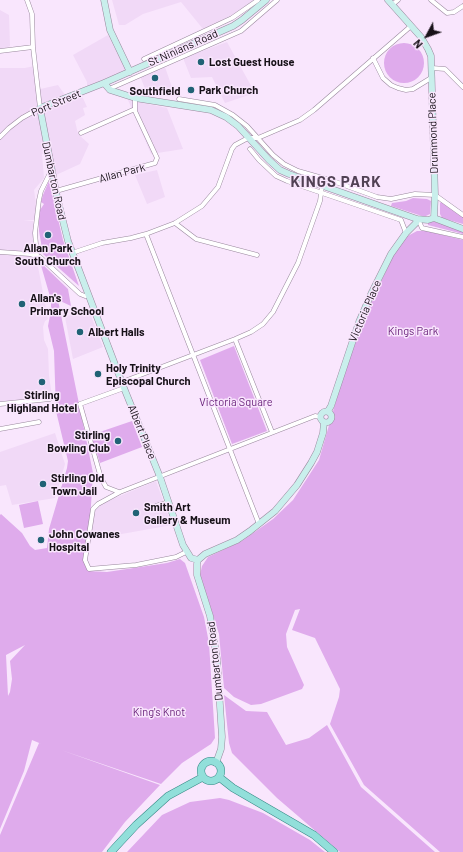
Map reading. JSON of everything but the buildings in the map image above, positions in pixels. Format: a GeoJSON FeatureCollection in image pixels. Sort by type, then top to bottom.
{"type":"FeatureCollection","features":[{"type":"Feature","properties":{"kind":"main road"},"geometry":{"type":"LineString","coordinates":[[211,761],[216,763],[221,771],[219,777],[211,781],[204,777],[201,771],[203,765],[211,761]]}},
{"type":"Feature","properties":{"kind":"main road"},"geometry":{"type":"LineString","coordinates":[[111,852],[136,825],[168,796],[204,777]]}},
{"type":"Feature","properties":{"kind":"main road"},"geometry":{"type":"LineString","coordinates":[[219,777],[233,788],[308,831],[334,852]]}},
{"type":"Feature","properties":{"kind":"street"},"geometry":{"type":"LineString","coordinates":[[27,0],[32,14],[33,47],[40,108]]}},
{"type":"Feature","properties":{"kind":"street"},"geometry":{"type":"LineString","coordinates":[[99,0],[106,7]]}},
{"type":"Feature","properties":{"kind":"street"},"geometry":{"type":"LineString","coordinates":[[104,0],[110,30],[130,72]]}},
{"type":"Feature","properties":{"kind":"street"},"geometry":{"type":"LineString","coordinates":[[144,59],[169,50],[232,18],[258,0]]}},
{"type":"Feature","properties":{"kind":"street","name":"St Ninians Road"},"geometry":{"type":"LineString","coordinates":[[95,87],[130,72],[169,50],[233,26],[266,0]]}},
{"type":"Feature","properties":{"kind":"street"},"geometry":{"type":"LineString","coordinates":[[109,89],[241,31],[277,0]]}},
{"type":"Feature","properties":{"kind":"street"},"geometry":{"type":"LineString","coordinates":[[72,253],[102,243],[146,234],[175,223],[202,206],[210,198],[220,181],[232,149],[235,145],[248,138],[258,138],[300,120],[314,110],[411,26],[390,2],[398,0]]}},
{"type":"Feature","properties":{"kind":"street"},"geometry":{"type":"LineString","coordinates":[[431,0],[447,13],[454,12],[463,6]]}},
{"type":"Feature","properties":{"kind":"street","name":"Drummond Place"},"geometry":{"type":"LineString","coordinates":[[411,26],[421,37],[428,49],[432,68],[431,78],[435,195],[434,218]]}},
{"type":"Feature","properties":{"kind":"street"},"geometry":{"type":"LineString","coordinates":[[0,51],[33,47]]}},
{"type":"Feature","properties":{"kind":"street"},"geometry":{"type":"LineString","coordinates":[[373,58],[384,78],[391,86],[406,90],[413,89],[431,78]]}},
{"type":"Feature","properties":{"kind":"street"},"geometry":{"type":"LineString","coordinates":[[432,68],[445,68],[463,87]]}},
{"type":"Feature","properties":{"kind":"street"},"geometry":{"type":"LineString","coordinates":[[104,83],[109,89],[115,92],[135,98],[211,110],[226,117],[244,132],[248,138],[280,170],[417,219],[428,220],[434,218],[463,229]]}},
{"type":"Feature","properties":{"kind":"street","name":"Port Street"},"geometry":{"type":"LineString","coordinates":[[0,137],[22,118],[40,108],[95,87]]}},
{"type":"Feature","properties":{"kind":"street","name":"Allan Park"},"geometry":{"type":"LineString","coordinates":[[56,191],[155,163],[157,158],[135,109],[135,98]]}},
{"type":"Feature","properties":{"kind":"street"},"geometry":{"type":"LineString","coordinates":[[179,99],[215,105],[233,115],[247,126],[273,155],[284,164],[298,172],[333,181],[377,197],[391,199],[415,194],[435,195],[463,215]]}},
{"type":"Feature","properties":{"kind":"street","name":"Dumbarton Road"},"geometry":{"type":"LineString","coordinates":[[40,108],[56,191],[72,253]]}},
{"type":"Feature","properties":{"kind":"street"},"geometry":{"type":"LineString","coordinates":[[81,133],[135,109]]}},
{"type":"Feature","properties":{"kind":"street"},"geometry":{"type":"LineString","coordinates":[[250,149],[276,176],[320,193],[401,220],[406,233]]}},
{"type":"Feature","properties":{"kind":"street"},"geometry":{"type":"LineString","coordinates":[[37,256],[35,233],[39,200],[52,171]]}},
{"type":"Feature","properties":{"kind":"street"},"geometry":{"type":"LineString","coordinates":[[120,492],[113,491],[106,487],[101,478],[80,404],[236,339],[264,324],[273,312],[298,263],[317,208],[322,186]]}},
{"type":"Feature","properties":{"kind":"street"},"geometry":{"type":"LineString","coordinates":[[417,219],[422,228],[463,237]]}},
{"type":"Feature","properties":{"kind":"street","name":"Victoria Place"},"geometry":{"type":"LineString","coordinates":[[328,411],[331,406],[350,346],[370,298],[384,268],[406,233],[416,223],[417,219]]}},
{"type":"Feature","properties":{"kind":"street"},"geometry":{"type":"LineString","coordinates":[[175,223],[196,239],[257,255]]}},
{"type":"Feature","properties":{"kind":"street"},"geometry":{"type":"LineString","coordinates":[[146,234],[259,524]]}},
{"type":"Feature","properties":{"kind":"street"},"geometry":{"type":"LineString","coordinates":[[0,252],[30,254],[37,256],[46,262],[80,294],[85,296],[88,295]]}},
{"type":"Feature","properties":{"kind":"street","name":"Albert Place"},"geometry":{"type":"LineString","coordinates":[[72,253],[160,477],[186,552]]}},
{"type":"Feature","properties":{"kind":"street"},"geometry":{"type":"LineString","coordinates":[[236,339],[272,432]]}},
{"type":"Feature","properties":{"kind":"street"},"geometry":{"type":"LineString","coordinates":[[0,404],[50,399]]}},
{"type":"Feature","properties":{"kind":"street"},"geometry":{"type":"LineString","coordinates":[[320,416],[321,420],[324,422],[323,433],[316,452],[297,485],[275,510],[237,540],[207,553],[198,560],[191,558],[186,552],[176,557],[136,565],[89,569],[85,560],[93,509],[98,504],[120,492],[272,432],[315,416],[320,416],[323,412],[328,411],[332,418],[330,422],[324,422]]}},
{"type":"Feature","properties":{"kind":"street"},"geometry":{"type":"LineString","coordinates":[[0,429],[39,422]]}},
{"type":"Feature","properties":{"kind":"street"},"geometry":{"type":"LineString","coordinates":[[156,506],[168,502]]}},
{"type":"Feature","properties":{"kind":"street","name":"Dumbarton Road"},"geometry":{"type":"LineString","coordinates":[[198,560],[196,567],[197,576],[210,616],[217,659],[222,737],[216,763]]}},
{"type":"Feature","properties":{"kind":"shaded area"},"geometry":{"type":"Polygon","coordinates":[[[112,0],[254,0],[234,14],[203,29],[181,2],[143,14],[125,25],[119,25],[112,0]]]}},
{"type":"Feature","properties":{"kind":"shaded area"},"geometry":{"type":"Polygon","coordinates":[[[0,10],[9,15],[10,46],[0,50],[0,10]]]}},
{"type":"Feature","properties":{"kind":"shaded area"},"geometry":{"type":"Polygon","coordinates":[[[108,35],[129,76],[82,96],[87,107],[83,108],[85,115],[75,121],[78,134],[89,144],[80,164],[56,175],[44,153],[42,154],[44,178],[34,190],[36,204],[35,220],[23,220],[33,221],[35,251],[48,319],[45,321],[43,327],[44,340],[48,349],[49,376],[52,396],[0,402],[0,68],[25,68],[34,66],[36,90],[58,85],[65,95],[87,87],[87,82],[73,55],[108,35]]]}},
{"type":"Feature","properties":{"kind":"shaded area"},"geometry":{"type":"Polygon","coordinates":[[[227,42],[255,93],[225,103],[212,77],[191,78],[183,58],[227,42]]]}},
{"type":"Feature","properties":{"kind":"shaded area"},"geometry":{"type":"Polygon","coordinates":[[[165,67],[174,93],[146,91],[140,76],[165,67]]]}},
{"type":"Feature","properties":{"kind":"shaded area"},"geometry":{"type":"Polygon","coordinates":[[[128,100],[167,108],[183,149],[151,154],[128,100]]]}},
{"type":"Feature","properties":{"kind":"shaded area"},"geometry":{"type":"Polygon","coordinates":[[[157,170],[165,197],[147,204],[135,175],[157,170]]]}},
{"type":"Feature","properties":{"kind":"shaded area"},"geometry":{"type":"Polygon","coordinates":[[[88,308],[103,347],[73,359],[65,317],[88,308]]]}},
{"type":"Feature","properties":{"kind":"shaded area"},"geometry":{"type":"Polygon","coordinates":[[[55,433],[65,464],[55,498],[12,505],[6,485],[0,486],[0,452],[55,433]]]}},
{"type":"Feature","properties":{"kind":"shaded area"},"geometry":{"type":"Polygon","coordinates":[[[156,481],[172,525],[88,540],[95,510],[103,503],[156,481]]]}},
{"type":"Feature","properties":{"kind":"green space"},"geometry":{"type":"Polygon","coordinates":[[[400,43],[408,43],[415,46],[421,52],[424,63],[421,74],[415,80],[408,83],[400,83],[393,80],[387,74],[384,67],[384,59],[387,52],[393,46],[400,43]]]}},
{"type":"Feature","properties":{"kind":"green space"},"geometry":{"type":"Polygon","coordinates":[[[49,181],[63,240],[79,286],[43,254],[39,231],[39,219],[40,210],[44,204],[41,202],[49,181]]]}},
{"type":"Feature","properties":{"kind":"green space"},"geometry":{"type":"Polygon","coordinates":[[[413,198],[427,199],[431,201],[430,214],[422,216],[391,206],[392,203],[406,201],[413,198]]]}},
{"type":"Feature","properties":{"kind":"green space"},"geometry":{"type":"Polygon","coordinates":[[[442,201],[463,216],[463,224],[442,218],[440,214],[440,203],[442,201]]]}},
{"type":"Feature","properties":{"kind":"green space"},"geometry":{"type":"Polygon","coordinates":[[[428,220],[463,229],[463,234],[428,225],[428,220]]]}},
{"type":"Feature","properties":{"kind":"green space","name":"Kings Park"},"geometry":{"type":"Polygon","coordinates":[[[417,231],[427,231],[463,240],[463,852],[440,852],[364,785],[330,724],[339,697],[340,689],[315,638],[292,630],[300,609],[295,610],[286,634],[287,647],[304,685],[302,689],[261,704],[251,705],[234,697],[224,688],[219,634],[200,575],[202,566],[208,557],[242,541],[273,519],[293,500],[319,460],[344,373],[367,312],[394,254],[404,238],[417,231]]]}},
{"type":"Feature","properties":{"kind":"green space","name":"King's Knot"},"geometry":{"type":"Polygon","coordinates":[[[40,262],[68,289],[71,306],[58,300],[93,473],[90,521],[84,561],[88,571],[107,572],[167,563],[180,559],[185,563],[204,617],[209,643],[215,738],[211,744],[182,763],[161,784],[61,750],[160,785],[125,822],[102,852],[0,852],[0,835],[39,743],[44,745],[32,740],[24,771],[0,829],[0,515],[1,514],[22,533],[30,546],[35,550],[47,548],[49,529],[68,461],[56,411],[54,351],[48,326],[51,300],[40,262]],[[25,645],[6,655],[8,696],[12,679],[10,661],[25,645]]]}},
{"type":"Feature","properties":{"kind":"green space","name":"Victoria Square"},"geometry":{"type":"Polygon","coordinates":[[[234,346],[267,431],[232,444],[200,360],[234,346]]]}},
{"type":"Feature","properties":{"kind":"green space"},"geometry":{"type":"Polygon","coordinates":[[[132,421],[142,447],[100,463],[91,435],[132,421]]]}},
{"type":"Feature","properties":{"kind":"green space"},"geometry":{"type":"Polygon","coordinates":[[[38,501],[43,524],[24,528],[19,505],[38,501]]]}},
{"type":"Feature","properties":{"kind":"green space"},"geometry":{"type":"Polygon","coordinates":[[[224,695],[246,711],[267,712],[286,745],[309,738],[327,725],[361,787],[435,852],[340,852],[277,798],[232,753],[229,743],[224,695]]]}},
{"type":"Feature","properties":{"kind":"green space"},"geometry":{"type":"Polygon","coordinates":[[[220,798],[263,813],[310,840],[325,852],[127,852],[162,815],[190,802],[220,798]]]}},
{"type":"Feature","properties":{"kind":"place","name":"Lost Guest House"},"geometry":{"type":"Point","coordinates":[201,62]}},
{"type":"Feature","properties":{"kind":"place","name":"Southfield"},"geometry":{"type":"Point","coordinates":[155,78]}},
{"type":"Feature","properties":{"kind":"place","name":"Park Church"},"geometry":{"type":"Point","coordinates":[191,90]}},
{"type":"Feature","properties":{"kind":"place","name":"Allan Park South Church"},"geometry":{"type":"Point","coordinates":[48,235]}},
{"type":"Feature","properties":{"kind":"place","name":"Allan's Primary School"},"geometry":{"type":"Point","coordinates":[22,304]}},
{"type":"Feature","properties":{"kind":"place","name":"Albert Halls"},"geometry":{"type":"Point","coordinates":[80,332]}},
{"type":"Feature","properties":{"kind":"place","name":"Holy Trinity Episcopal Church"},"geometry":{"type":"Point","coordinates":[98,374]}},
{"type":"Feature","properties":{"kind":"place","name":"Stirling Highland Hotel"},"geometry":{"type":"Point","coordinates":[42,382]}},
{"type":"Feature","properties":{"kind":"place","name":"Stirling Bowling Club"},"geometry":{"type":"Point","coordinates":[118,441]}},
{"type":"Feature","properties":{"kind":"place","name":"Stirling Old Town Jail"},"geometry":{"type":"Point","coordinates":[43,484]}},
{"type":"Feature","properties":{"kind":"place","name":"Smith Art Gallery & Museum"},"geometry":{"type":"Point","coordinates":[136,513]}},
{"type":"Feature","properties":{"kind":"place","name":"John Cowanes Hospital"},"geometry":{"type":"Point","coordinates":[41,540]}},
{"type":"Feature","properties":{"kind":"district","name":"KINGS PARK"},"geometry":{"type":"Point","coordinates":[336,182]}}]}
